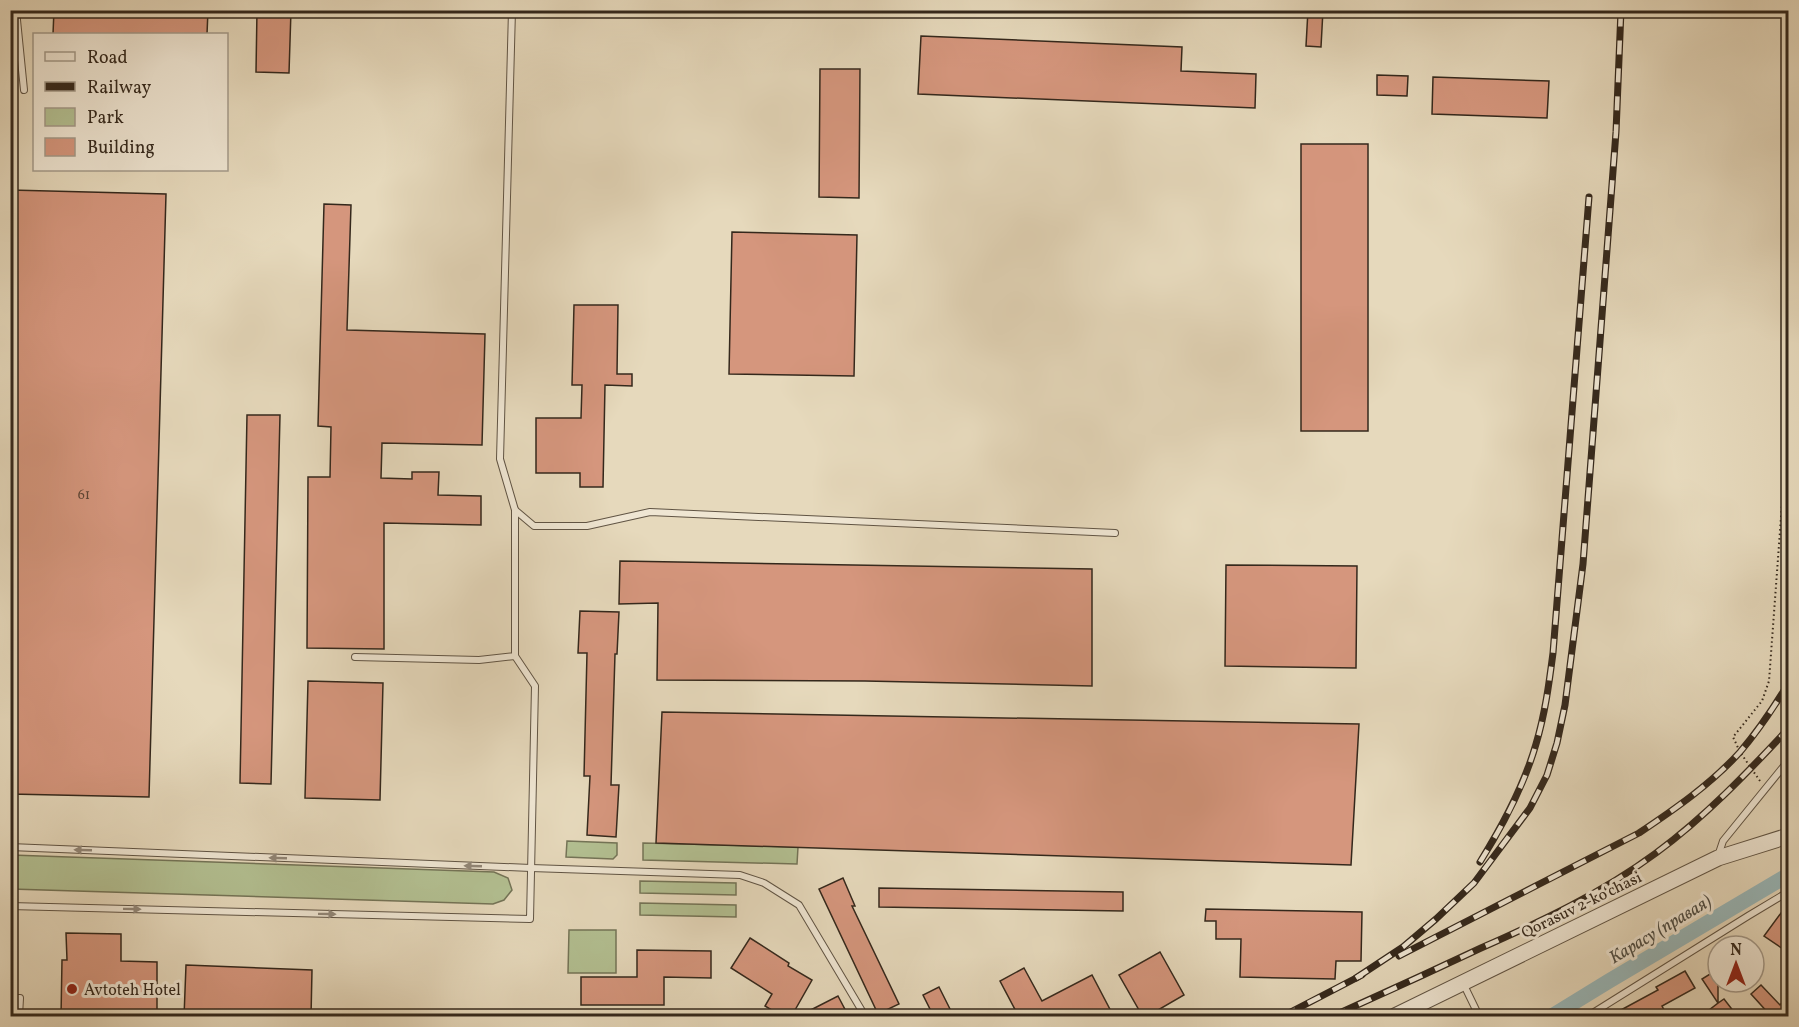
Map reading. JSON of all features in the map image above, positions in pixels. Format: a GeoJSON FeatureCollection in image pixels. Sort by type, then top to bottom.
{"type":"FeatureCollection","features":[{"type":"Feature","properties":{"kind":"street","name":"Qorasuv 2-koʻchasi"},"geometry":{"type":"LineString","coordinates":[[1395,1017],[1718,858],[1788,836]]}},
{"type":"Feature","properties":{"kind":"lane"},"geometry":{"type":"LineString","coordinates":[[16,10],[24,90]]}},
{"type":"Feature","properties":{"kind":"lane"},"geometry":{"type":"LineString","coordinates":[[10,906],[530,919],[535,686],[514,656],[515,510],[500,459],[512,10]]}},
{"type":"Feature","properties":{"kind":"lane"},"geometry":{"type":"LineString","coordinates":[[515,510],[534,525],[588,526],[650,512],[1115,533]]}},
{"type":"Feature","properties":{"kind":"lane"},"geometry":{"type":"LineString","coordinates":[[355,657],[478,660],[514,656]]}},
{"type":"Feature","properties":{"kind":"lane"},"geometry":{"type":"LineString","coordinates":[[1718,858],[1723,841],[1788,762]]}},
{"type":"Feature","properties":{"kind":"lane"},"geometry":{"type":"LineString","coordinates":[[10,847],[740,875],[764,883],[799,905],[865,1017]]}},
{"type":"Feature","properties":{"kind":"lane"},"geometry":{"type":"LineString","coordinates":[[1588,1017],[1788,892]]}},
{"type":"Feature","properties":{"kind":"lane"},"geometry":{"type":"LineString","coordinates":[[1463,983],[1479,1017]]}},
{"type":"Feature","properties":{"kind":"lane"},"geometry":{"type":"LineString","coordinates":[[10,998],[20,998],[19,1017]]}},
{"type":"Feature","properties":{"kind":"path"},"geometry":{"type":"LineString","coordinates":[[1765,788],[1740,752],[1733,737],[1762,701],[1769,681],[1787,463],[1788,394]]}},
{"type":"Feature","properties":{"kind":"green space"},"geometry":{"type":"Polygon","coordinates":[[[567,841],[617,843],[617,855],[613,859],[566,857],[567,841]]]}},
{"type":"Feature","properties":{"kind":"green space"},"geometry":{"type":"Polygon","coordinates":[[[643,843],[798,847],[797,864],[643,860],[643,843]]]}},
{"type":"Feature","properties":{"kind":"green space"},"geometry":{"type":"Polygon","coordinates":[[[11,855],[494,872],[508,878],[512,890],[504,900],[493,904],[11,889],[11,855]]]}},
{"type":"Feature","properties":{"kind":"green space"},"geometry":{"type":"Polygon","coordinates":[[[640,881],[736,883],[736,895],[640,893],[640,881]]]}},
{"type":"Feature","properties":{"kind":"green space"},"geometry":{"type":"Polygon","coordinates":[[[640,903],[736,905],[736,917],[640,915],[640,903]]]}},
{"type":"Feature","properties":{"kind":"green space"},"geometry":{"type":"Polygon","coordinates":[[[569,930],[616,930],[616,973],[568,973],[569,930]]]}},
{"type":"Feature","properties":{"kind":"building"},"geometry":{"type":"Polygon","coordinates":[[[54,10],[208,10],[207,33],[53,33],[54,10]]]}},
{"type":"Feature","properties":{"kind":"building"},"geometry":{"type":"Polygon","coordinates":[[[257,10],[291,10],[289,73],[256,72],[257,10]]]}},
{"type":"Feature","properties":{"kind":"building"},"geometry":{"type":"Polygon","coordinates":[[[1308,10],[1323,10],[1321,47],[1306,46],[1308,10]]]}},
{"type":"Feature","properties":{"kind":"building"},"geometry":{"type":"Polygon","coordinates":[[[921,36],[1182,47],[1181,71],[1256,74],[1255,108],[918,94],[921,36]]]}},
{"type":"Feature","properties":{"kind":"building"},"geometry":{"type":"Polygon","coordinates":[[[820,69],[860,69],[859,198],[819,197],[820,69]]]}},
{"type":"Feature","properties":{"kind":"building"},"geometry":{"type":"Polygon","coordinates":[[[1377,75],[1408,76],[1407,96],[1377,95],[1377,75]]]}},
{"type":"Feature","properties":{"kind":"building"},"geometry":{"type":"Polygon","coordinates":[[[1433,77],[1549,81],[1547,118],[1432,114],[1433,77]]]}},
{"type":"Feature","properties":{"kind":"building"},"geometry":{"type":"Polygon","coordinates":[[[1301,144],[1368,144],[1368,431],[1301,431],[1301,144]]]}},
{"type":"Feature","properties":{"kind":"building"},"geometry":{"type":"Polygon","coordinates":[[[10,190],[166,194],[149,797],[10,794],[10,190]]]}},
{"type":"Feature","properties":{"kind":"building"},"geometry":{"type":"Polygon","coordinates":[[[324,204],[351,205],[347,330],[485,334],[482,445],[382,443],[381,478],[412,479],[412,472],[439,472],[438,495],[481,496],[481,525],[384,523],[384,649],[307,648],[308,477],[330,477],[331,427],[318,426],[324,204]]]}},
{"type":"Feature","properties":{"kind":"building"},"geometry":{"type":"Polygon","coordinates":[[[732,232],[857,235],[854,376],[729,374],[732,232]]]}},
{"type":"Feature","properties":{"kind":"building"},"geometry":{"type":"Polygon","coordinates":[[[574,305],[618,305],[617,374],[632,374],[632,386],[605,385],[603,487],[580,487],[580,473],[536,473],[536,418],[581,418],[582,385],[572,385],[574,305]]]}},
{"type":"Feature","properties":{"kind":"building"},"geometry":{"type":"Polygon","coordinates":[[[247,415],[280,415],[271,784],[240,783],[247,415]]]}},
{"type":"Feature","properties":{"kind":"building"},"geometry":{"type":"Polygon","coordinates":[[[620,561],[1092,569],[1092,686],[865,681],[657,680],[658,603],[619,604],[620,561]]]}},
{"type":"Feature","properties":{"kind":"building"},"geometry":{"type":"Polygon","coordinates":[[[1226,565],[1357,566],[1356,668],[1225,666],[1226,565]]]}},
{"type":"Feature","properties":{"kind":"building"},"geometry":{"type":"Polygon","coordinates":[[[580,611],[619,612],[617,654],[615,654],[611,785],[619,785],[616,837],[587,835],[590,776],[584,776],[587,653],[578,653],[580,611]]]}},
{"type":"Feature","properties":{"kind":"building"},"geometry":{"type":"Polygon","coordinates":[[[308,681],[383,683],[380,800],[305,798],[308,681]]]}},
{"type":"Feature","properties":{"kind":"building"},"geometry":{"type":"Polygon","coordinates":[[[662,712],[1359,724],[1351,865],[656,843],[662,712]]]}},
{"type":"Feature","properties":{"kind":"building"},"geometry":{"type":"Polygon","coordinates":[[[843,878],[855,906],[852,906],[899,1004],[878,1014],[819,889],[843,878]]]}},
{"type":"Feature","properties":{"kind":"building"},"geometry":{"type":"Polygon","coordinates":[[[879,888],[1123,892],[1123,911],[879,907],[879,888]]]}},
{"type":"Feature","properties":{"kind":"building"},"geometry":{"type":"Polygon","coordinates":[[[1206,909],[1362,912],[1361,961],[1336,961],[1335,979],[1240,977],[1241,939],[1216,939],[1216,921],[1205,921],[1206,909]]]}},
{"type":"Feature","properties":{"kind":"building"},"geometry":{"type":"Polygon","coordinates":[[[1781,913],[1788,919],[1788,941],[1783,949],[1766,937],[1765,934],[1781,913]]]}},
{"type":"Feature","properties":{"kind":"building"},"geometry":{"type":"Polygon","coordinates":[[[66,933],[121,934],[121,961],[157,962],[157,1017],[61,1017],[62,960],[67,960],[66,933]]]}},
{"type":"Feature","properties":{"kind":"building"},"geometry":{"type":"Polygon","coordinates":[[[750,938],[789,963],[788,966],[812,980],[791,1017],[783,1017],[765,1006],[772,994],[731,968],[750,938]]]}},
{"type":"Feature","properties":{"kind":"building"},"geometry":{"type":"Polygon","coordinates":[[[637,950],[711,951],[711,978],[664,977],[664,1005],[581,1005],[581,977],[637,977],[637,950]]]}},
{"type":"Feature","properties":{"kind":"building"},"geometry":{"type":"Polygon","coordinates":[[[1160,952],[1184,995],[1143,1017],[1119,975],[1160,952]]]}},
{"type":"Feature","properties":{"kind":"building"},"geometry":{"type":"Polygon","coordinates":[[[186,965],[312,970],[311,1017],[184,1017],[186,965]]]}},
{"type":"Feature","properties":{"kind":"building"},"geometry":{"type":"Polygon","coordinates":[[[1024,968],[1042,1001],[1092,975],[1114,1017],[1019,1017],[1000,981],[1024,968]]]}},
{"type":"Feature","properties":{"kind":"building"},"geometry":{"type":"Polygon","coordinates":[[[1685,971],[1695,988],[1662,1006],[1668,1017],[1608,1017],[1658,990],[1656,987],[1685,971]]]}},
{"type":"Feature","properties":{"kind":"building"},"geometry":{"type":"Polygon","coordinates":[[[939,987],[954,1017],[934,1017],[923,995],[939,987]]]}},
{"type":"Feature","properties":{"kind":"building"},"geometry":{"type":"Polygon","coordinates":[[[1766,990],[1780,1005],[1788,996],[1788,1017],[1768,1017],[1770,1015],[1751,994],[1766,994],[1766,990]]]}},
{"type":"Feature","properties":{"kind":"building"},"geometry":{"type":"Polygon","coordinates":[[[1712,994],[1718,994],[1718,1003],[1712,994]]]}},
{"type":"Feature","properties":{"kind":"building"},"geometry":{"type":"Polygon","coordinates":[[[838,996],[849,1017],[797,1017],[838,996]]]}},
{"type":"Feature","properties":{"kind":"building"},"geometry":{"type":"Polygon","coordinates":[[[1724,999],[1738,1017],[1700,1017],[1724,999]]]}},
{"type":"Feature","properties":{"kind":"waterway","name":"Карасу (правая)"},"geometry":{"type":"LineString","coordinates":[[1552,1016],[1788,875]]}},
{"type":"Feature","properties":{"kind":"railway"},"geometry":{"type":"LineString","coordinates":[[1356,978],[1403,947],[1474,883],[1530,808],[1547,775],[1557,743],[1565,705],[1583,564],[1616,132],[1621,10]]}},
{"type":"Feature","properties":{"kind":"railway"},"geometry":{"type":"LineString","coordinates":[[1480,862],[1519,790],[1531,760],[1546,699],[1553,653],[1589,197]]}},
{"type":"Feature","properties":{"kind":"railway"},"geometry":{"type":"LineString","coordinates":[[1399,956],[1639,833],[1666,815],[1729,764],[1766,719],[1788,684]]}},
{"type":"Feature","properties":{"kind":"railway"},"geometry":{"type":"LineString","coordinates":[[1333,1016],[1549,917],[1614,881],[1692,825],[1788,729]]}},
{"type":"Feature","properties":{"kind":"railway"},"geometry":{"type":"LineString","coordinates":[[1283,1016],[1362,975]]}},
{"type":"Feature","properties":{"kind":"place","name":"Avtoteh Hotel"},"geometry":{"type":"Point","coordinates":[72,989]}}]}
